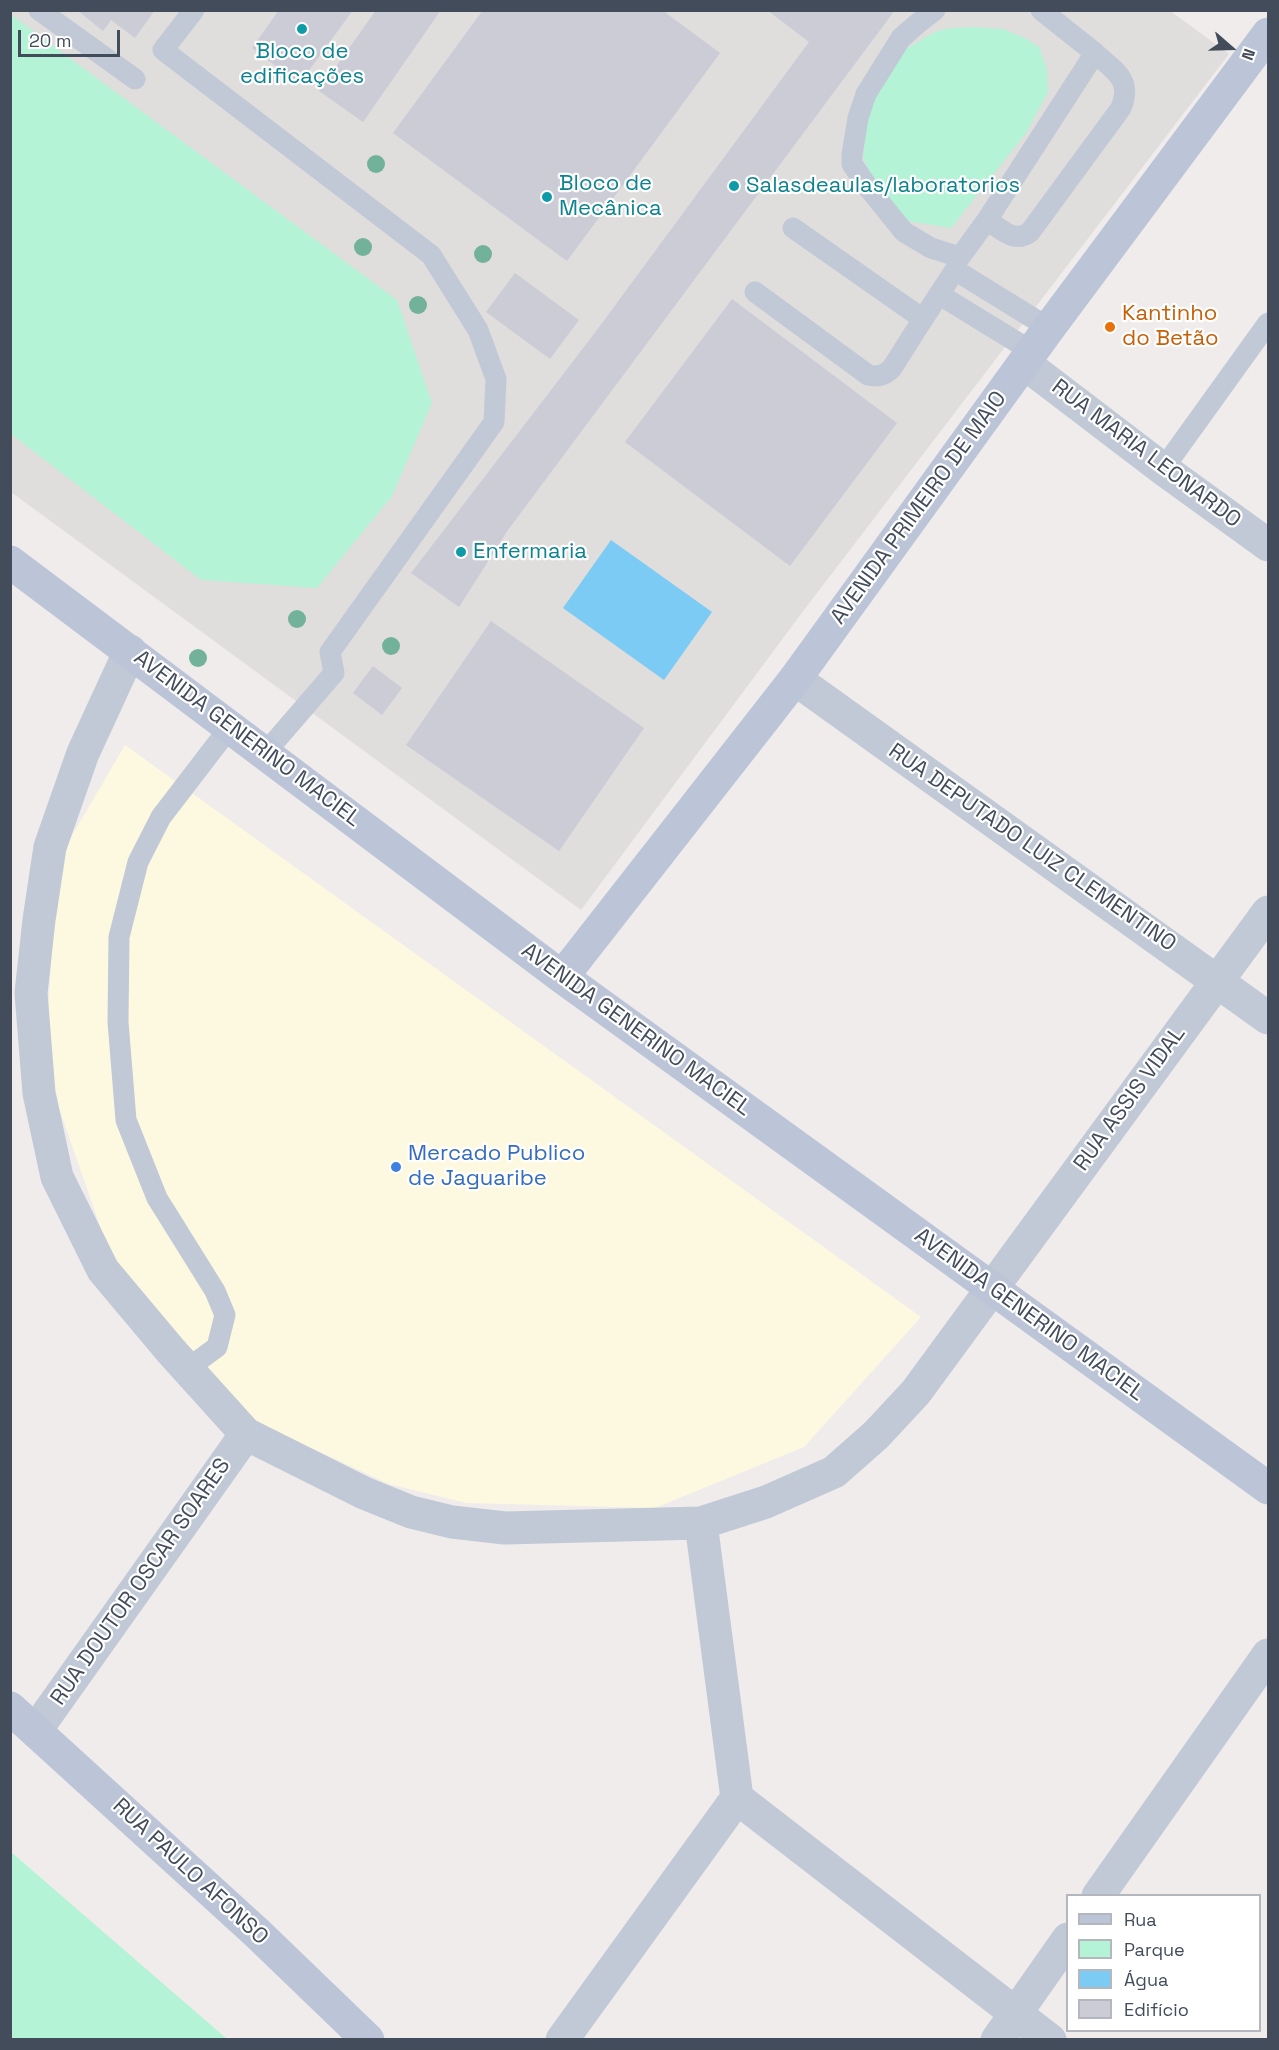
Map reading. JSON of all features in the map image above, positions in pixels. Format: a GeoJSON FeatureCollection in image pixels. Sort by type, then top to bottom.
{"type":"FeatureCollection","features":[{"type":"Feature","properties":{"kind":"street","name":"AVENIDA PRIMEIRO DE MAIO"},"geometry":{"type":"LineString","coordinates":[[562,976],[795,679],[1035,348],[1269,34]]}},
{"type":"Feature","properties":{"kind":"street","name":"RUA MARIA LEONARDO"},"geometry":{"type":"LineString","coordinates":[[1035,348],[1163,469],[1269,545]]}},
{"type":"Feature","properties":{"kind":"street","name":"AVENIDA GENERINO MACIEL"},"geometry":{"type":"LineString","coordinates":[[10,562],[562,976],[1269,1488]]}},
{"type":"Feature","properties":{"kind":"street"},"geometry":{"type":"LineString","coordinates":[[130,651],[83,753],[51,847],[39,920],[21,994],[57,1177],[103,1269],[187,1370],[246,1434]]}},
{"type":"Feature","properties":{"kind":"street","name":"RUA DEPUTADO LUIZ CLEMENTINO"},"geometry":{"type":"LineString","coordinates":[[795,679],[1269,1018]]}},
{"type":"Feature","properties":{"kind":"street","name":"RUA ASSIS VIDAL"},"geometry":{"type":"LineString","coordinates":[[246,1434],[364,1493],[411,1512],[452,1522],[505,1528],[701,1523],[765,1502],[834,1472],[876,1435],[916,1392],[1269,912]]}},
{"type":"Feature","properties":{"kind":"street","name":"RUA DOUTOR OSCAR SOARES"},"geometry":{"type":"LineString","coordinates":[[36,1730],[246,1434]]}},
{"type":"Feature","properties":{"kind":"street"},"geometry":{"type":"LineString","coordinates":[[701,1523],[737,1798],[1006,2027],[1050,2040]]}},
{"type":"Feature","properties":{"kind":"street"},"geometry":{"type":"LineString","coordinates":[[1099,1894],[1269,1655]]}},
{"type":"Feature","properties":{"kind":"street","name":"RUA PAULO AFONSO"},"geometry":{"type":"LineString","coordinates":[[10,1708],[257,1933],[368,2040]]}},
{"type":"Feature","properties":{"kind":"street"},"geometry":{"type":"LineString","coordinates":[[562,2040],[737,1798]]}},
{"type":"Feature","properties":{"kind":"street"},"geometry":{"type":"LineString","coordinates":[[1006,2027],[1066,1942]]}},
{"type":"Feature","properties":{"kind":"lane"},"geometry":{"type":"LineString","coordinates":[[39,10],[135,79]]}},
{"type":"Feature","properties":{"kind":"lane"},"geometry":{"type":"LineString","coordinates":[[194,10],[163,50],[431,255],[478,330],[496,379],[494,422],[330,652],[334,673],[265,753]]}},
{"type":"Feature","properties":{"kind":"lane"},"geometry":{"type":"LineString","coordinates":[[935,10],[901,38],[866,94],[858,118],[852,164],[904,232],[931,249],[960,257],[987,220],[1095,53]]}},
{"type":"Feature","properties":{"kind":"lane"},"geometry":{"type":"LineString","coordinates":[[987,220],[1019,238],[1030,232],[1121,108],[1126,97],[1126,87],[1122,78],[1041,10]]}},
{"type":"Feature","properties":{"kind":"lane"},"geometry":{"type":"LineString","coordinates":[[793,228],[923,319]]}},
{"type":"Feature","properties":{"kind":"lane"},"geometry":{"type":"LineString","coordinates":[[755,292],[868,375],[876,377],[886,374],[892,368],[955,270],[1035,348]]}},
{"type":"Feature","properties":{"kind":"lane"},"geometry":{"type":"LineString","coordinates":[[940,295],[1035,348]]}},
{"type":"Feature","properties":{"kind":"lane"},"geometry":{"type":"LineString","coordinates":[[1163,469],[1269,323]]}},
{"type":"Feature","properties":{"kind":"lane"},"geometry":{"type":"LineString","coordinates":[[187,1370],[217,1347],[225,1315],[215,1291],[157,1198],[126,1120],[118,1022],[119,937],[138,862],[161,817],[230,727]]}},
{"type":"Feature","properties":{"kind":"shaded area"},"geometry":{"type":"Polygon","coordinates":[[[1169,10],[1229,54],[804,610],[581,910],[11,492],[11,11],[1169,10]]]}},
{"type":"Feature","properties":{"kind":"shaded area","name":"Mercado Publico de Jaguaribe"},"geometry":{"type":"Polygon","coordinates":[[[125,745],[921,1317],[804,1447],[655,1508],[466,1503],[389,1484],[238,1414],[114,1266],[45,1068],[57,861],[125,745]]]}},
{"type":"Feature","properties":{"kind":"green space"},"geometry":{"type":"Polygon","coordinates":[[[10,14],[397,300],[432,403],[392,496],[317,588],[201,580],[11,434],[10,14]]]}},
{"type":"Feature","properties":{"kind":"green space"},"geometry":{"type":"Polygon","coordinates":[[[975,27],[1003,29],[1039,47],[1047,69],[1048,92],[1026,133],[951,228],[908,221],[870,174],[863,156],[868,111],[897,54],[937,31],[975,27]]]}},
{"type":"Feature","properties":{"kind":"green space"},"geometry":{"type":"Polygon","coordinates":[[[11,1852],[227,2039],[11,2039],[11,1852]]]}},
{"type":"Feature","properties":{"kind":"water"},"geometry":{"type":"Polygon","coordinates":[[[611,540],[712,612],[664,680],[563,608],[611,540]]]}},
{"type":"Feature","properties":{"kind":"building"},"geometry":{"type":"Polygon","coordinates":[[[77,10],[155,10],[135,38],[111,20],[103,31],[77,10]]]}},
{"type":"Feature","properties":{"kind":"building","name":"Bloco de edificações"},"geometry":{"type":"Polygon","coordinates":[[[279,10],[353,10],[299,84],[252,48],[279,10]]]}},
{"type":"Feature","properties":{"kind":"building"},"geometry":{"type":"Polygon","coordinates":[[[376,10],[441,10],[363,122],[319,91],[376,10]]]}},
{"type":"Feature","properties":{"kind":"building","name":"Bloco de Mecânica"},"geometry":{"type":"Polygon","coordinates":[[[483,10],[662,10],[720,53],[567,261],[393,133],[483,10]]]}},
{"type":"Feature","properties":{"kind":"building","name":"Salasdeaulas/laboratorios"},"geometry":{"type":"Polygon","coordinates":[[[767,10],[895,10],[508,530],[459,607],[411,573],[597,330],[809,42],[767,10]]]}},
{"type":"Feature","properties":{"kind":"building"},"geometry":{"type":"Polygon","coordinates":[[[515,273],[579,320],[550,359],[486,312],[515,273]]]}},
{"type":"Feature","properties":{"kind":"building"},"geometry":{"type":"Polygon","coordinates":[[[732,299],[897,423],[790,566],[625,442],[732,299]]]}},
{"type":"Feature","properties":{"kind":"building"},"geometry":{"type":"Polygon","coordinates":[[[491,621],[644,728],[559,851],[406,745],[491,621]]]}},
{"type":"Feature","properties":{"kind":"building"},"geometry":{"type":"Polygon","coordinates":[[[373,666],[402,688],[382,715],[353,693],[373,666]]]}},
{"type":"Feature","properties":{"kind":"place","name":"Bloco de edificações"},"geometry":{"type":"Point","coordinates":[302,29]}},
{"type":"Feature","properties":{"kind":"place","name":"Salasdeaulas/laboratorios"},"geometry":{"type":"Point","coordinates":[734,186]}},
{"type":"Feature","properties":{"kind":"place","name":"Bloco de Mecânica"},"geometry":{"type":"Point","coordinates":[547,197]}},
{"type":"Feature","properties":{"kind":"place","name":"Kantinho do Betão"},"geometry":{"type":"Point","coordinates":[1110,327]}},
{"type":"Feature","properties":{"kind":"place","name":"Enfermaria"},"geometry":{"type":"Point","coordinates":[461,552]}},
{"type":"Feature","properties":{"kind":"place","name":"Mercado Publico de Jaguaribe"},"geometry":{"type":"Point","coordinates":[396,1167]}}]}
